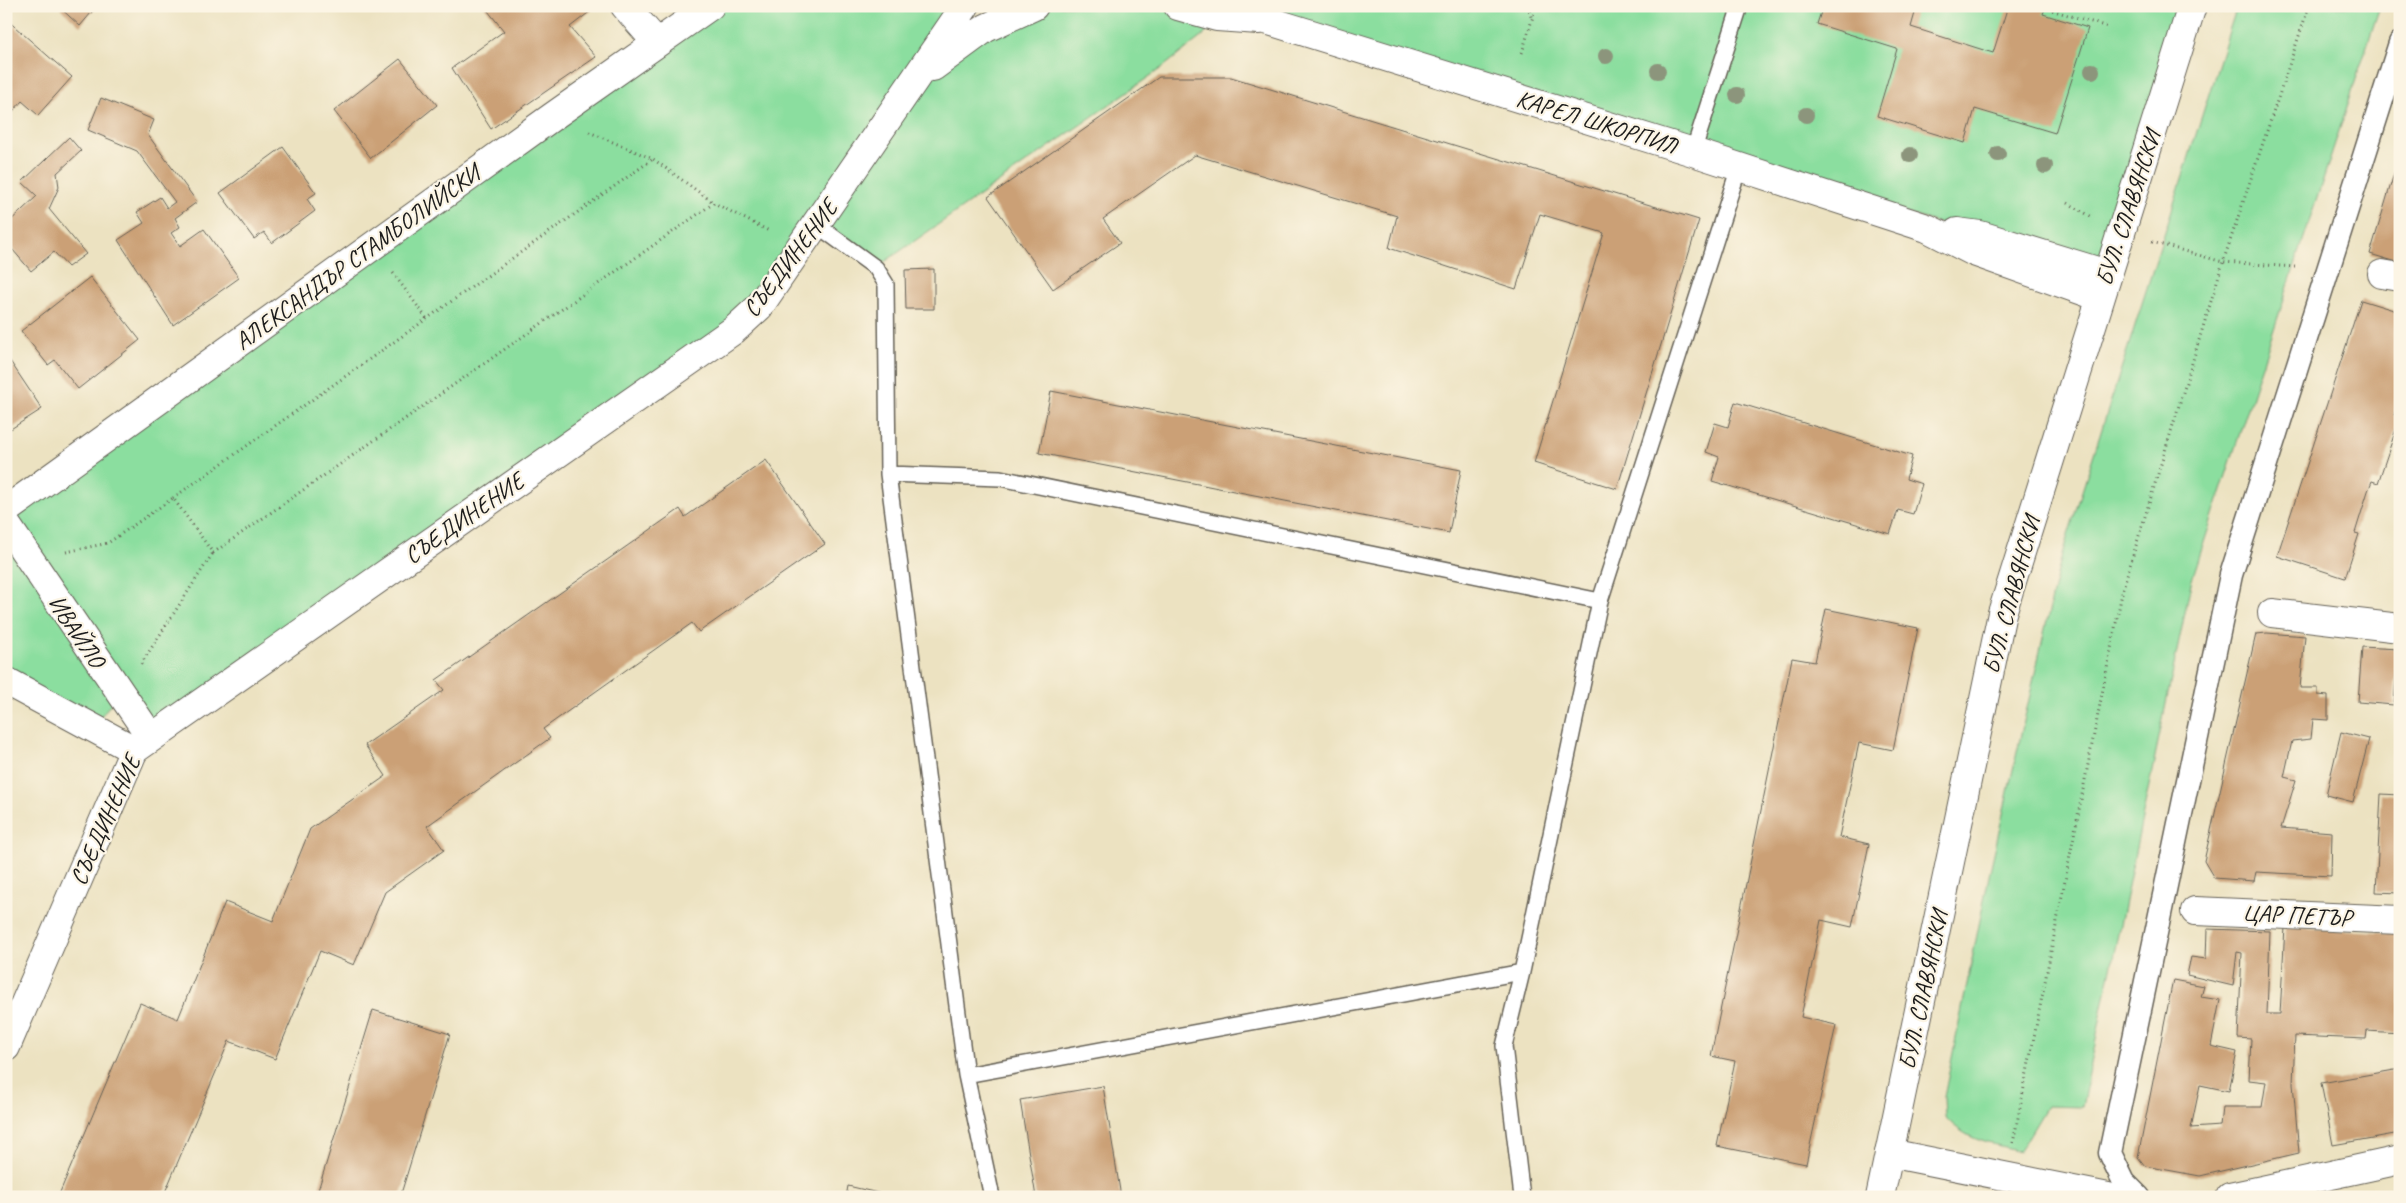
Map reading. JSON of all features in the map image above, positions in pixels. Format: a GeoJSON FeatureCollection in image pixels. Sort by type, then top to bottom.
{"type":"FeatureCollection","features":[{"type":"Feature","properties":{"kind":"street"},"geometry":{"type":"LineString","coordinates":[[624,6],[656,43]]}},
{"type":"Feature","properties":{"kind":"street","name":"АЛЕКСАНДЪР СТАМБОЛИЙСКИ"},"geometry":{"type":"LineString","coordinates":[[6,510],[552,117],[710,6]]}},
{"type":"Feature","properties":{"kind":"street","name":"СЪЕДИНЕНИЕ"},"geometry":{"type":"LineString","coordinates":[[6,1047],[142,743],[734,330],[759,307],[918,78],[965,6]]}},
{"type":"Feature","properties":{"kind":"street"},"geometry":{"type":"LineString","coordinates":[[918,78],[986,28],[1034,6]]}},
{"type":"Feature","properties":{"kind":"street","name":"КАРЕЛ ШКОРПИЛ"},"geometry":{"type":"LineString","coordinates":[[1178,6],[1217,17],[1266,20]]}},
{"type":"Feature","properties":{"kind":"street","name":"КАРЕЛ ШКОРПИЛ"},"geometry":{"type":"LineString","coordinates":[[1239,6],[1266,20],[1693,152],[1927,228],[1980,235],[2103,285]]}},
{"type":"Feature","properties":{"kind":"street","name":"БУЛ. СЛАВЯНСКИ"},"geometry":{"type":"LineString","coordinates":[[1880,1197],[2002,613],[2103,285],[2192,6]]}},
{"type":"Feature","properties":{"kind":"street"},"geometry":{"type":"LineString","coordinates":[[2139,1197],[2124,1182],[2110,1153],[2231,575],[2329,272],[2400,43]]}},
{"type":"Feature","properties":{"kind":"street","name":"ИВАЙЛО"},"geometry":{"type":"LineString","coordinates":[[6,524],[121,695],[142,743]]}},
{"type":"Feature","properties":{"kind":"street"},"geometry":{"type":"LineString","coordinates":[[2272,613],[2400,628]]}},
{"type":"Feature","properties":{"kind":"street"},"geometry":{"type":"LineString","coordinates":[[6,681],[142,743]]}},
{"type":"Feature","properties":{"kind":"street","name":"ЦАР ПЕТЪР"},"geometry":{"type":"LineString","coordinates":[[2194,911],[2400,920]]}},
{"type":"Feature","properties":{"kind":"street"},"geometry":{"type":"LineString","coordinates":[[1890,1153],[2108,1197]]}},
{"type":"Feature","properties":{"kind":"street"},"geometry":{"type":"LineString","coordinates":[[2230,1197],[2400,1160]]}},
{"type":"Feature","properties":{"kind":"lane"},"geometry":{"type":"LineString","coordinates":[[1693,152],[1740,6]]}},
{"type":"Feature","properties":{"kind":"lane"},"geometry":{"type":"LineString","coordinates":[[1522,1197],[1504,1046],[1522,972],[1600,601],[1739,167]]}},
{"type":"Feature","properties":{"kind":"lane"},"geometry":{"type":"LineString","coordinates":[[817,225],[876,268],[886,284],[888,474],[966,1076],[992,1197]]}},
{"type":"Feature","properties":{"kind":"lane"},"geometry":{"type":"LineString","coordinates":[[888,474],[1000,478],[1600,601]]}},
{"type":"Feature","properties":{"kind":"lane"},"geometry":{"type":"LineString","coordinates":[[966,1076],[1522,972]]}},
{"type":"Feature","properties":{"kind":"path"},"geometry":{"type":"LineString","coordinates":[[1528,6],[1532,21]]}},
{"type":"Feature","properties":{"kind":"path"},"geometry":{"type":"LineString","coordinates":[[1522,52],[1536,6]]}},
{"type":"Feature","properties":{"kind":"path"},"geometry":{"type":"LineString","coordinates":[[2038,6],[2108,27]]}},
{"type":"Feature","properties":{"kind":"path"},"geometry":{"type":"LineString","coordinates":[[2060,13],[2062,6]]}},
{"type":"Feature","properties":{"kind":"path"},"geometry":{"type":"LineString","coordinates":[[2012,1148],[2123,588],[2223,262],[2309,6]]}},
{"type":"Feature","properties":{"kind":"path"},"geometry":{"type":"LineString","coordinates":[[552,117],[653,159],[714,203],[801,247]]}},
{"type":"Feature","properties":{"kind":"path"},"geometry":{"type":"LineString","coordinates":[[29,560],[108,543],[653,159]]}},
{"type":"Feature","properties":{"kind":"path"},"geometry":{"type":"LineString","coordinates":[[121,695],[213,553],[714,203]]}},
{"type":"Feature","properties":{"kind":"path"},"geometry":{"type":"LineString","coordinates":[[2068,203],[2120,233],[2223,262],[2293,266],[2329,272]]}},
{"type":"Feature","properties":{"kind":"path"},"geometry":{"type":"LineString","coordinates":[[374,245],[426,319]]}},
{"type":"Feature","properties":{"kind":"path"},"geometry":{"type":"LineString","coordinates":[[173,498],[213,553]]}},
{"type":"Feature","properties":{"kind":"green space"},"geometry":{"type":"Polygon","coordinates":[[[710,6],[965,6],[919,77],[1034,6],[1178,6],[1217,17],[1205,34],[1163,67],[876,268],[817,225],[759,307],[150,736],[119,693],[92,728],[6,680],[6,524],[710,6]]]}},
{"type":"Feature","properties":{"kind":"green space"},"geometry":{"type":"Polygon","coordinates":[[[1270,6],[2192,6],[2107,274],[1266,20],[1270,6]]]}},
{"type":"Feature","properties":{"kind":"green space"},"geometry":{"type":"Polygon","coordinates":[[[2237,6],[2380,6],[2192,579],[2082,1107],[2047,1106],[2020,1151],[1971,1137],[1954,1126],[1945,1117],[1944,1097],[1990,871],[2062,554],[2237,6]]]}},
{"type":"Feature","properties":{"kind":"building"},"geometry":{"type":"Polygon","coordinates":[[[58,6],[97,6],[80,26],[58,6]]]}},
{"type":"Feature","properties":{"kind":"building"},"geometry":{"type":"Polygon","coordinates":[[[484,6],[589,6],[592,10],[570,27],[596,57],[491,129],[452,68],[504,31],[484,6]]]}},
{"type":"Feature","properties":{"kind":"building"},"geometry":{"type":"Polygon","coordinates":[[[1823,6],[1917,6],[1911,27],[1993,53],[2008,6],[2046,6],[2043,14],[2088,28],[2055,133],[1975,109],[1965,143],[1877,116],[1897,49],[1817,24],[1823,6]]]}},
{"type":"Feature","properties":{"kind":"building"},"geometry":{"type":"Polygon","coordinates":[[[6,19],[72,77],[38,115],[22,101],[6,119],[6,19]]]}},
{"type":"Feature","properties":{"kind":"building"},"geometry":{"type":"Polygon","coordinates":[[[400,59],[437,105],[371,158],[334,111],[400,59]]]}},
{"type":"Feature","properties":{"kind":"building"},"geometry":{"type":"Polygon","coordinates":[[[1159,77],[1231,77],[1699,220],[1617,489],[1534,463],[1604,233],[1540,214],[1516,289],[1389,248],[1397,216],[1195,155],[1103,219],[1120,243],[1053,289],[988,197],[1159,77]]]}},
{"type":"Feature","properties":{"kind":"building"},"geometry":{"type":"Polygon","coordinates":[[[101,98],[154,120],[148,135],[197,202],[175,218],[180,227],[171,233],[180,246],[204,229],[239,278],[173,325],[118,240],[144,223],[137,212],[160,197],[167,208],[175,202],[137,151],[88,130],[101,98]]]}},
{"type":"Feature","properties":{"kind":"building"},"geometry":{"type":"Polygon","coordinates":[[[69,137],[81,151],[57,173],[59,187],[49,209],[86,254],[68,267],[54,252],[31,271],[6,242],[6,225],[37,196],[22,182],[69,137]]]}},
{"type":"Feature","properties":{"kind":"building"},"geometry":{"type":"Polygon","coordinates":[[[283,147],[316,193],[307,199],[315,211],[272,243],[264,232],[254,239],[220,193],[283,147]]]}},
{"type":"Feature","properties":{"kind":"building"},"geometry":{"type":"Polygon","coordinates":[[[2400,157],[2400,263],[2370,254],[2400,157]]]}},
{"type":"Feature","properties":{"kind":"building"},"geometry":{"type":"Polygon","coordinates":[[[934,269],[934,309],[906,309],[905,270],[934,269]]]}},
{"type":"Feature","properties":{"kind":"building"},"geometry":{"type":"Polygon","coordinates":[[[90,277],[140,340],[78,389],[55,360],[48,365],[21,331],[90,277]]]}},
{"type":"Feature","properties":{"kind":"building"},"geometry":{"type":"Polygon","coordinates":[[[2361,300],[2400,312],[2400,397],[2394,415],[2400,417],[2378,483],[2372,481],[2368,491],[2355,533],[2359,534],[2345,578],[2277,556],[2361,300]]]}},
{"type":"Feature","properties":{"kind":"building"},"geometry":{"type":"Polygon","coordinates":[[[6,355],[42,409],[6,432],[6,355]]]}},
{"type":"Feature","properties":{"kind":"building"},"geometry":{"type":"Polygon","coordinates":[[[1051,391],[1461,470],[1449,533],[1039,453],[1051,391]]]}},
{"type":"Feature","properties":{"kind":"building"},"geometry":{"type":"Polygon","coordinates":[[[1735,402],[1912,456],[1906,479],[1922,484],[1913,514],[1898,510],[1890,534],[1712,481],[1719,457],[1706,452],[1715,423],[1728,427],[1735,402]]]}},
{"type":"Feature","properties":{"kind":"building"},"geometry":{"type":"Polygon","coordinates":[[[766,460],[825,544],[699,632],[692,623],[543,729],[550,738],[427,826],[444,850],[385,892],[354,965],[320,951],[275,1059],[229,1041],[163,1197],[58,1197],[140,1003],[178,1019],[225,902],[273,921],[310,829],[386,776],[365,745],[444,690],[436,680],[680,509],[685,517],[766,460]]]}},
{"type":"Feature","properties":{"kind":"building"},"geometry":{"type":"Polygon","coordinates":[[[1826,609],[1918,628],[1893,750],[1859,743],[1839,837],[1869,844],[1852,927],[1821,920],[1801,1017],[1836,1025],[1806,1164],[1717,1146],[1735,1061],[1711,1056],[1792,658],[1815,662],[1826,609]]]}},
{"type":"Feature","properties":{"kind":"building"},"geometry":{"type":"Polygon","coordinates":[[[2256,634],[2305,636],[2300,688],[2318,688],[2318,695],[2328,696],[2328,720],[2313,719],[2311,739],[2292,741],[2284,777],[2296,780],[2281,828],[2332,832],[2331,876],[2256,872],[2254,881],[2214,878],[2204,861],[2256,634]]]}},
{"type":"Feature","properties":{"kind":"building"},"geometry":{"type":"Polygon","coordinates":[[[2362,647],[2398,649],[2394,705],[2358,702],[2362,647]]]}},
{"type":"Feature","properties":{"kind":"building"},"geometry":{"type":"Polygon","coordinates":[[[2341,732],[2369,739],[2353,802],[2326,795],[2341,732]]]}},
{"type":"Feature","properties":{"kind":"building"},"geometry":{"type":"Polygon","coordinates":[[[2381,794],[2400,795],[2400,893],[2376,892],[2381,794]]]}},
{"type":"Feature","properties":{"kind":"building"},"geometry":{"type":"Polygon","coordinates":[[[2285,927],[2400,933],[2400,1033],[2367,1031],[2366,1039],[2295,1036],[2293,1083],[2299,1153],[2200,1176],[2145,1166],[2138,1157],[2173,980],[2204,986],[2201,997],[2220,1000],[2211,1046],[2237,1052],[2229,1091],[2200,1085],[2191,1128],[2220,1126],[2222,1107],[2262,1107],[2266,1082],[2249,1080],[2251,1039],[2238,1038],[2242,953],[2237,952],[2233,986],[2187,975],[2191,957],[2206,959],[2207,929],[2270,931],[2267,1014],[2280,1014],[2285,927]]]}},
{"type":"Feature","properties":{"kind":"building"},"geometry":{"type":"Polygon","coordinates":[[[373,1010],[450,1034],[400,1197],[316,1197],[373,1010]]]}},
{"type":"Feature","properties":{"kind":"building"},"geometry":{"type":"Polygon","coordinates":[[[2400,1069],[2400,1133],[2333,1145],[2321,1083],[2400,1069]]]}},
{"type":"Feature","properties":{"kind":"building"},"geometry":{"type":"Polygon","coordinates":[[[1103,1086],[1121,1197],[1036,1197],[1020,1100],[1103,1086]]]}},
{"type":"Feature","properties":{"kind":"building"},"geometry":{"type":"Polygon","coordinates":[[[848,1186],[891,1196],[891,1197],[846,1197],[848,1186]]]}}]}
